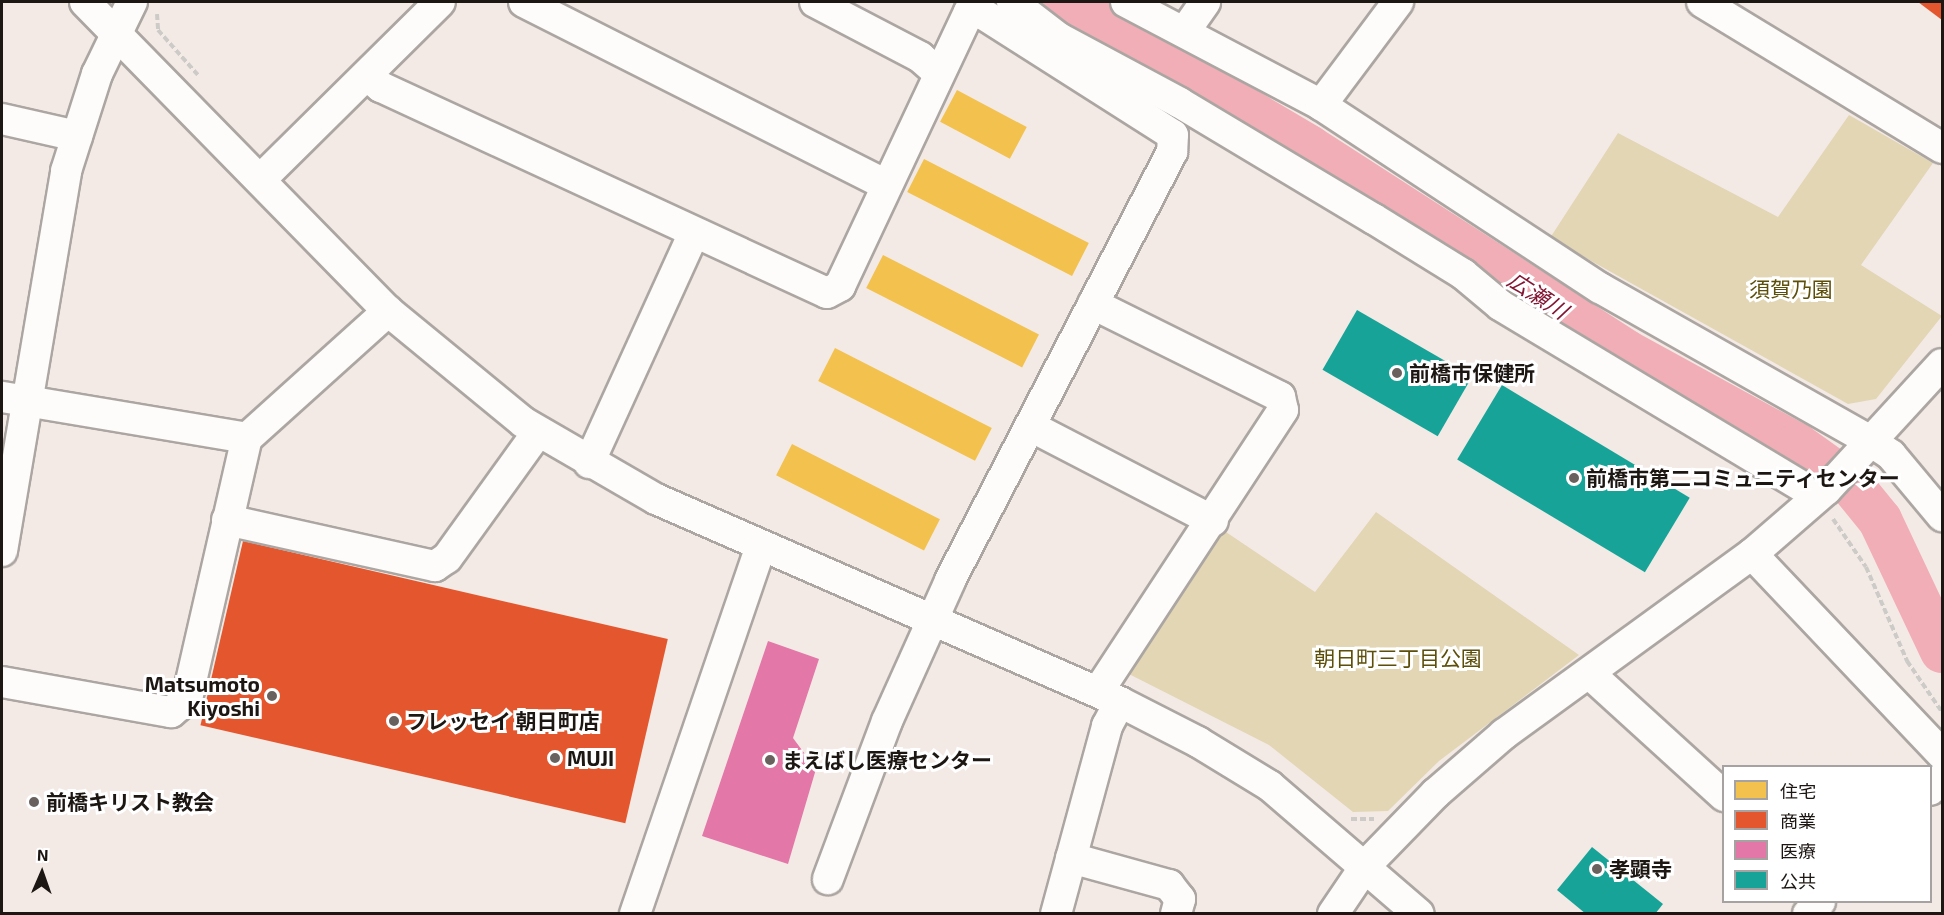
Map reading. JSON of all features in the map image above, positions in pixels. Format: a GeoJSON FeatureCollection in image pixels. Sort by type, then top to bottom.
{"type":"FeatureCollection","features":[{"type":"Feature","properties":{"kind":"street"},"geometry":{"type":"LineString","coordinates":[[85,2],[388,311],[538,432],[589,464],[761,547],[1109,697],[1270,786],[1366,865],[1419,914]]}},
{"type":"Feature","properties":{"kind":"street"},"geometry":{"type":"LineString","coordinates":[[260,180],[440,2]]}},
{"type":"Feature","properties":{"kind":"street"},"geometry":{"type":"LineString","coordinates":[[524,2],[884,184]]}},
{"type":"Feature","properties":{"kind":"street"},"geometry":{"type":"LineString","coordinates":[[815,2],[920,57],[936,72]]}},
{"type":"Feature","properties":{"kind":"street"},"geometry":{"type":"LineString","coordinates":[[1012,2],[1059,38],[1180,103],[1374,219],[1463,274],[1500,305],[1819,497]]}},
{"type":"Feature","properties":{"kind":"street"},"geometry":{"type":"LineString","coordinates":[[1126,2],[1185,31],[1321,105],[1600,288],[1863,451],[1891,455],[1942,516]]}},
{"type":"Feature","properties":{"kind":"street"},"geometry":{"type":"LineString","coordinates":[[1185,31],[1205,2]]}},
{"type":"Feature","properties":{"kind":"street"},"geometry":{"type":"LineString","coordinates":[[1321,105],[1398,2]]}},
{"type":"Feature","properties":{"kind":"street"},"geometry":{"type":"LineString","coordinates":[[1702,2],[1942,148]]}},
{"type":"Feature","properties":{"kind":"street"},"geometry":{"type":"LineString","coordinates":[[2,552],[14,399],[57,208],[77,136],[115,33],[145,4]]}},
{"type":"Feature","properties":{"kind":"street"},"geometry":{"type":"LineString","coordinates":[[367,75],[381,87],[693,235],[821,292],[832,292],[960,23],[975,11],[1171,131],[1172,152],[932,621],[887,721],[828,879]]}},
{"type":"Feature","properties":{"kind":"street"},"geometry":{"type":"LineString","coordinates":[[2,119],[77,136]]}},
{"type":"Feature","properties":{"kind":"street"},"geometry":{"type":"LineString","coordinates":[[589,464],[693,235]]}},
{"type":"Feature","properties":{"kind":"street"},"geometry":{"type":"LineString","coordinates":[[1056,914],[1107,726],[1109,697],[1213,521],[1283,410],[1280,397],[1094,304]]}},
{"type":"Feature","properties":{"kind":"street"},"geometry":{"type":"LineString","coordinates":[[2,682],[171,712],[187,699],[247,438],[388,311]]}},
{"type":"Feature","properties":{"kind":"street"},"geometry":{"type":"LineString","coordinates":[[1333,914],[1366,865],[1436,793],[1504,734],[1591,675],[1752,554],[1819,497],[1942,364]]}},
{"type":"Feature","properties":{"kind":"street"},"geometry":{"type":"LineString","coordinates":[[14,399],[247,438]]}},
{"type":"Feature","properties":{"kind":"street"},"geometry":{"type":"LineString","coordinates":[[1030,426],[1213,521]]}},
{"type":"Feature","properties":{"kind":"street"},"geometry":{"type":"LineString","coordinates":[[227,520],[435,566],[447,558],[538,432]]}},
{"type":"Feature","properties":{"kind":"street"},"geometry":{"type":"LineString","coordinates":[[635,914],[761,547]]}},
{"type":"Feature","properties":{"kind":"street"},"geometry":{"type":"LineString","coordinates":[[1752,554],[1942,754]]}},
{"type":"Feature","properties":{"kind":"street"},"geometry":{"type":"LineString","coordinates":[[1591,675],[1722,794]]}},
{"type":"Feature","properties":{"kind":"street"},"geometry":{"type":"LineString","coordinates":[[1071,858],[1169,885],[1180,899],[1176,914]]}},
{"type":"Feature","properties":{"kind":"street"},"geometry":{"type":"LineString","coordinates":[[1808,914],[1819,903]]}},
{"type":"Feature","properties":{"kind":"path"},"geometry":{"type":"LineString","coordinates":[[145,4],[158,30],[201,78]]}},
{"type":"Feature","properties":{"kind":"path"},"geometry":{"type":"LineString","coordinates":[[1819,497],[1866,567],[1907,661],[1942,712]]}},
{"type":"Feature","properties":{"kind":"path"},"geometry":{"type":"LineString","coordinates":[[1341,813],[1350,819]]}},
{"type":"Feature","properties":{"kind":"green space","name":"須賀乃園"},"geometry":{"type":"Polygon","coordinates":[[[1849,115],[1933,163],[1861,265],[1942,316],[1876,399],[1848,404],[1550,238],[1618,133],[1778,217],[1849,115]]]}},
{"type":"Feature","properties":{"kind":"green space","name":"朝日町三丁目公園"},"geometry":{"type":"Polygon","coordinates":[[[1376,512],[1579,655],[1439,761],[1388,811],[1353,812],[1269,745],[1123,671],[1217,526],[1315,592],[1376,512]]]}},
{"type":"Feature","properties":{"kind":"building: 住宅"},"geometry":{"type":"Polygon","coordinates":[[[957,90],[1027,127],[1010,159],[940,122],[957,90]]]}},
{"type":"Feature","properties":{"kind":"building: 住宅"},"geometry":{"type":"Polygon","coordinates":[[[924,159],[1089,243],[1072,276],[907,192],[924,159]]]}},
{"type":"Feature","properties":{"kind":"building: 住宅"},"geometry":{"type":"Polygon","coordinates":[[[883,255],[1039,334],[1022,367],[866,288],[883,255]]]}},
{"type":"Feature","properties":{"kind":"building: 住宅"},"geometry":{"type":"Polygon","coordinates":[[[835,348],[992,428],[975,461],[818,381],[835,348]]]}},
{"type":"Feature","properties":{"kind":"building: 住宅"},"geometry":{"type":"Polygon","coordinates":[[[792,444],[940,519],[924,551],[776,475],[792,444]]]}},
{"type":"Feature","properties":{"kind":"building: 商業"},"geometry":{"type":"Polygon","coordinates":[[[1918,2],[1942,2],[1942,20],[1918,2]]]}},
{"type":"Feature","properties":{"kind":"building: 商業"},"geometry":{"type":"Polygon","coordinates":[[[243,541],[668,639],[625,823],[200,725],[243,541]]]}},
{"type":"Feature","properties":{"kind":"building: 医療","name":"まえばし医療センター"},"geometry":{"type":"Polygon","coordinates":[[[768,641],[819,659],[793,738],[816,769],[788,864],[702,836],[768,641]]]}},
{"type":"Feature","properties":{"kind":"building: 公共","name":"前橋市保健所"},"geometry":{"type":"Polygon","coordinates":[[[1357,310],[1472,376],[1438,436],[1322,370],[1357,310]]]}},
{"type":"Feature","properties":{"kind":"building: 公共","name":"前橋市第二コミュニティセンター"},"geometry":{"type":"Polygon","coordinates":[[[1502,385],[1690,498],[1645,572],[1457,460],[1502,385]]]}},
{"type":"Feature","properties":{"kind":"building: 公共","name":"孝顕寺"},"geometry":{"type":"Polygon","coordinates":[[[1592,847],[1663,904],[1655,914],[1586,914],[1557,890],[1592,847]]]}},
{"type":"Feature","properties":{"kind":"waterway","name":"広瀬川"},"geometry":{"type":"LineString","coordinates":[[1065,2],[1309,147],[1627,352],[1797,445],[1849,482],[1880,520],[1942,651]]}},
{"type":"Feature","properties":{"kind":"place","name":"前橋市保健所"},"geometry":{"type":"Point","coordinates":[1397,373]}},
{"type":"Feature","properties":{"kind":"place","name":"前橋市第二コミュニティセンター"},"geometry":{"type":"Point","coordinates":[1574,478]}},
{"type":"Feature","properties":{"kind":"place","name":"Matsumoto Kiyoshi"},"geometry":{"type":"Point","coordinates":[272,696]}},
{"type":"Feature","properties":{"kind":"place","name":"フレッセイ 朝日町店"},"geometry":{"type":"Point","coordinates":[394,721]}},
{"type":"Feature","properties":{"kind":"place","name":"MUJI"},"geometry":{"type":"Point","coordinates":[555,758]}},
{"type":"Feature","properties":{"kind":"place","name":"まえばし医療センター"},"geometry":{"type":"Point","coordinates":[770,760]}},
{"type":"Feature","properties":{"kind":"place","name":"前橋キリスト教会"},"geometry":{"type":"Point","coordinates":[34,802]}},
{"type":"Feature","properties":{"kind":"place","name":"孝顕寺"},"geometry":{"type":"Point","coordinates":[1597,869]}}]}
